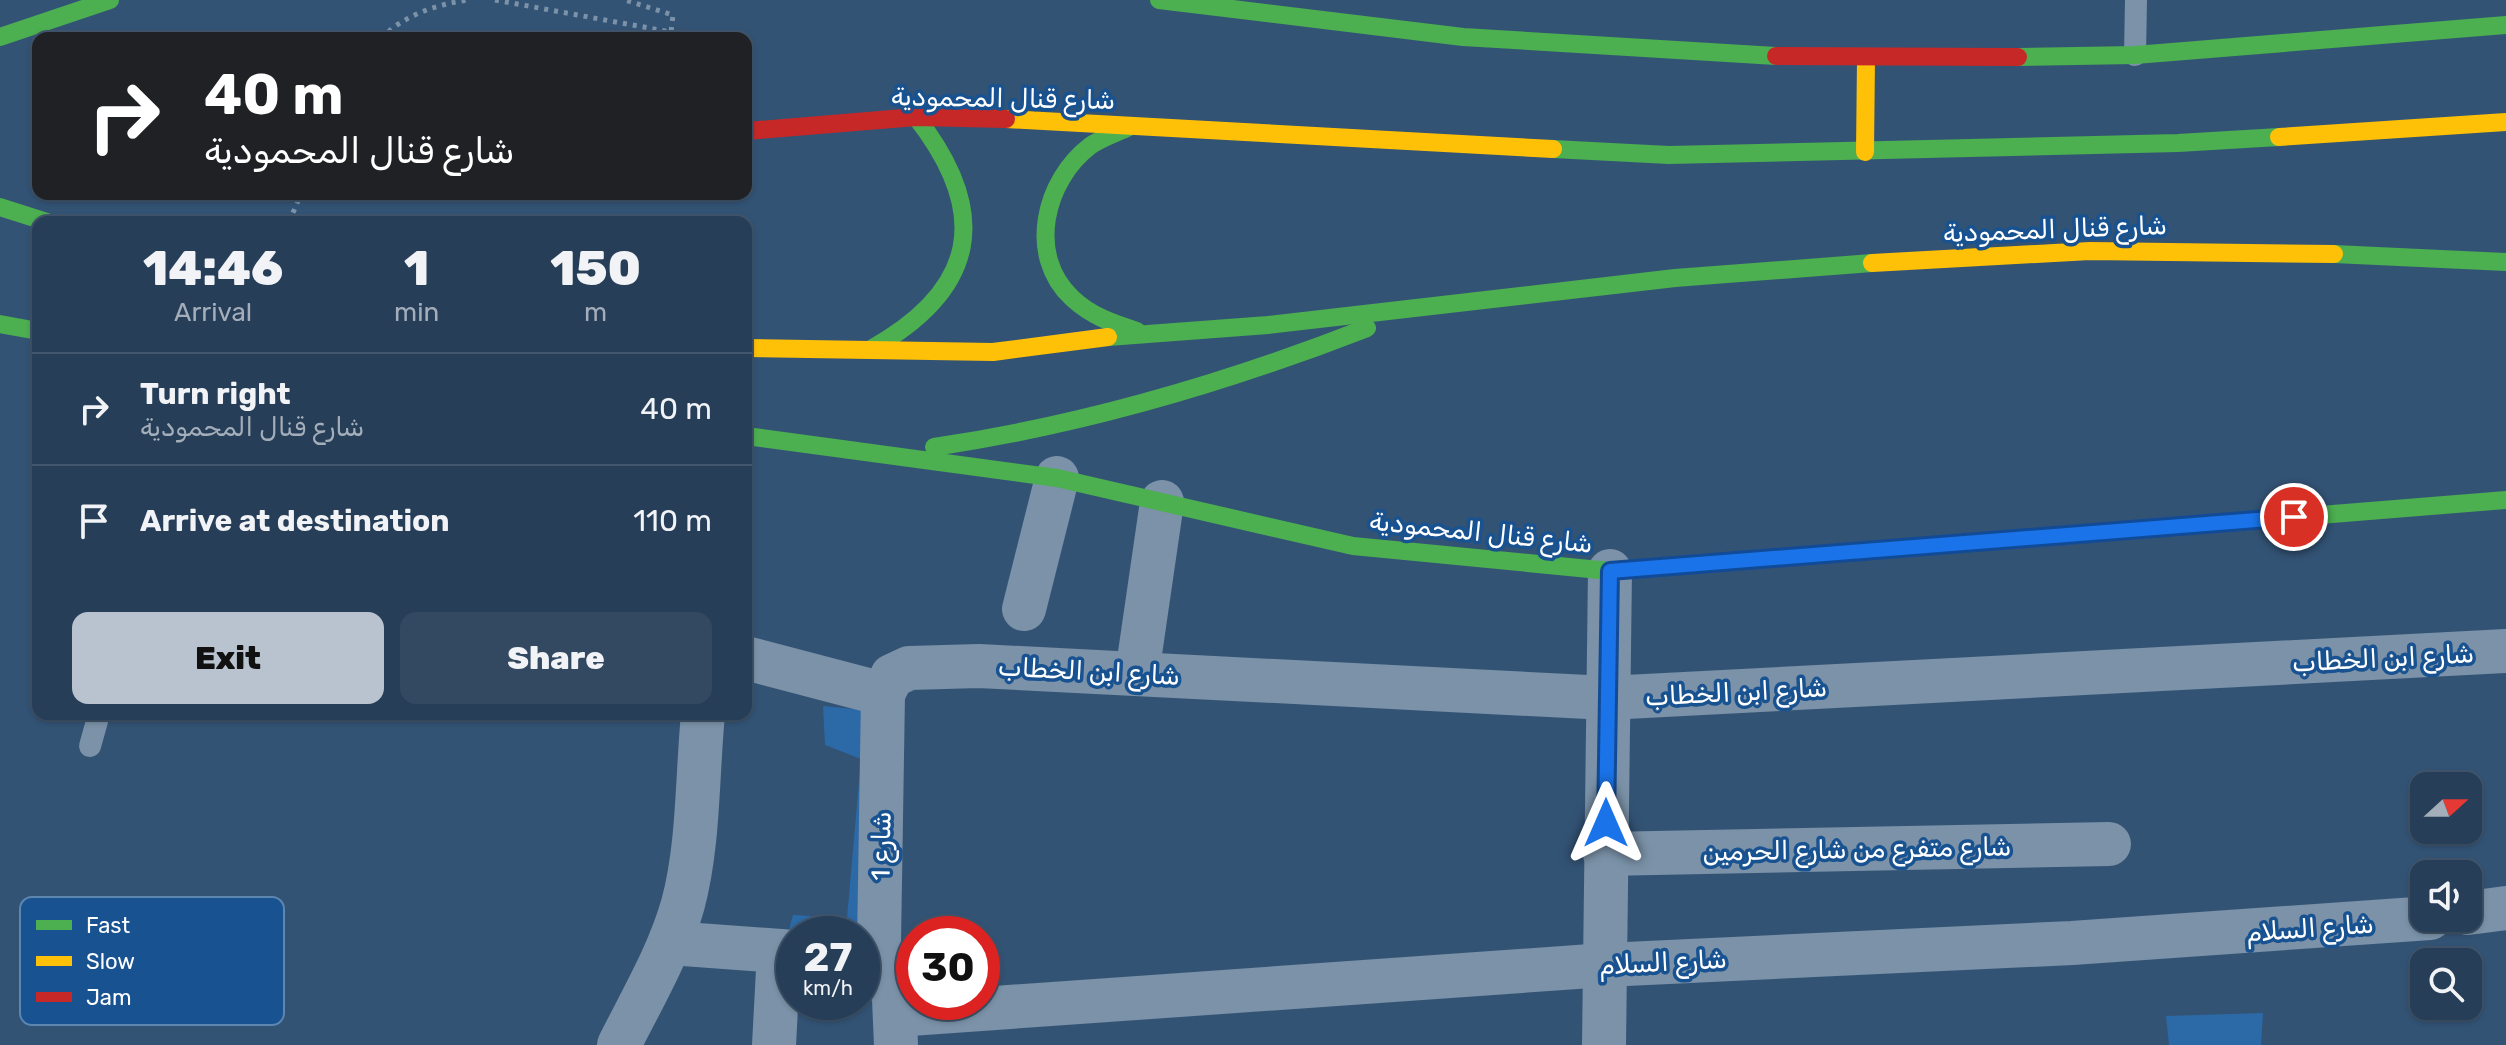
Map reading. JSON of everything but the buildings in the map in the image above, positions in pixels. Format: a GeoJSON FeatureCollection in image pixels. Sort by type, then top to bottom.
{"type":"FeatureCollection","features":[{"type":"Feature","properties":{"kind":"main road"},"geometry":{"type":"LineString","coordinates":[[0,37],[110,0]]}},
{"type":"Feature","properties":{"kind":"main road"},"geometry":{"type":"LineString","coordinates":[[1159,0],[1196,2],[1463,37],[1866,59],[2135,55],[2506,25]]}},
{"type":"Feature","properties":{"kind":"main road"},"geometry":{"type":"LineString","coordinates":[[0,37],[32,46]]}},
{"type":"Feature","properties":{"kind":"main road"},"geometry":{"type":"LineString","coordinates":[[1865,152],[1866,59]]}},
{"type":"Feature","properties":{"kind":"main road"},"geometry":{"type":"LineString","coordinates":[[869,350],[898,337],[924,317],[944,293],[958,264],[963,200],[954,169],[938,141],[916,117]]}},
{"type":"Feature","properties":{"kind":"main road","name":"شارع قنال المحمودية"},"geometry":{"type":"LineString","coordinates":[[752,131],[916,117],[1669,155],[2178,143],[2506,122]]}},
{"type":"Feature","properties":{"kind":"main road"},"geometry":{"type":"LineString","coordinates":[[1131,127],[1104,134],[1081,149],[1056,182],[1045,222],[1047,249],[1055,276],[1071,299],[1092,316],[1118,328],[1144,332]]}},
{"type":"Feature","properties":{"kind":"main road"},"geometry":{"type":"LineString","coordinates":[[0,207],[32,217]]}},
{"type":"Feature","properties":{"kind":"main road","name":"شارع قنال المحمودية"},"geometry":{"type":"LineString","coordinates":[[752,348],[993,352],[1144,332],[1268,325],[1706,276],[1925,259],[2075,252],[2255,251],[2506,262]]}},
{"type":"Feature","properties":{"kind":"main road"},"geometry":{"type":"LineString","coordinates":[[876,455],[976,442],[1075,424],[1174,398],[1270,367],[1425,306]]}},
{"type":"Feature","properties":{"kind":"main road"},"geometry":{"type":"LineString","coordinates":[[0,324],[32,330]]}},
{"type":"Feature","properties":{"kind":"main road","name":"شارع قنال المحمودية"},"geometry":{"type":"LineString","coordinates":[[752,437],[1057,478],[1353,546],[1610,571],[2506,500]]}},
{"type":"Feature","properties":{"kind":"street"},"geometry":{"type":"LineString","coordinates":[[1024,609],[1057,478]]}},
{"type":"Feature","properties":{"kind":"street"},"geometry":{"type":"LineString","coordinates":[[1137,674],[1162,502]]}},
{"type":"Feature","properties":{"kind":"street"},"geometry":{"type":"LineString","coordinates":[[1604,1045],[1610,571]]}},
{"type":"Feature","properties":{"kind":"street","name":"شارع ابن الخطاب"},"geometry":{"type":"LineString","coordinates":[[883,694],[892,676],[909,668],[979,666],[1607,698],[2506,651]]}},
{"type":"Feature","properties":{"kind":"street"},"geometry":{"type":"LineString","coordinates":[[752,660],[883,694]]}},
{"type":"Feature","properties":{"kind":"street","name":"شارع 1"},"geometry":{"type":"LineString","coordinates":[[874,916],[883,694]]}},
{"type":"Feature","properties":{"kind":"street"},"geometry":{"type":"LineString","coordinates":[[619,1045],[670,943],[689,876],[702,720]]}},
{"type":"Feature","properties":{"kind":"street","name":"شارع متفرع من شارع الحرمين"},"geometry":{"type":"LineString","coordinates":[[1605,854],[2109,844]]}},
{"type":"Feature","properties":{"kind":"street"},"geometry":{"type":"LineString","coordinates":[[2482,911],[2506,908]]}},
{"type":"Feature","properties":{"kind":"street","name":"شارع السلام"},"geometry":{"type":"LineString","coordinates":[[896,1030],[1605,965],[2072,943],[2410,919]]}},
{"type":"Feature","properties":{"kind":"street"},"geometry":{"type":"LineString","coordinates":[[670,943],[776,950]]}},
{"type":"Feature","properties":{"kind":"street","name":"شارع 1"},"geometry":{"type":"LineString","coordinates":[[880,981],[896,1030]]}},
{"type":"Feature","properties":{"kind":"street"},"geometry":{"type":"LineString","coordinates":[[774,1045],[777,1020]]}},
{"type":"Feature","properties":{"kind":"lane"},"geometry":{"type":"LineString","coordinates":[[2135,55],[2136,0]]}},
{"type":"Feature","properties":{"kind":"lane"},"geometry":{"type":"LineString","coordinates":[[90,746],[97,720]]}},
{"type":"Feature","properties":{"kind":"path"},"geometry":{"type":"LineString","coordinates":[[389,32],[413,15],[443,4],[467,0]]}},
{"type":"Feature","properties":{"kind":"path"},"geometry":{"type":"LineString","coordinates":[[495,0],[671,32],[673,15],[625,0]]}},
{"type":"Feature","properties":{"kind":"shaded area"},"geometry":{"type":"Polygon","coordinates":[[[823,706],[874,711],[863,916],[847,916],[861,759],[825,745],[823,706]]]}},
{"type":"Feature","properties":{"kind":"shaded area"},"geometry":{"type":"Polygon","coordinates":[[[2263,1013],[2261,1045],[2169,1045],[2166,1016],[2263,1013]]]}},
{"type":"Feature","properties":{"kind":"traffic: fast"},"geometry":{"type":"LineString","coordinates":[[0,37],[110,0]]}},
{"type":"Feature","properties":{"kind":"traffic: fast"},"geometry":{"type":"LineString","coordinates":[[1159,0],[1463,37],[1776,56]]}},
{"type":"Feature","properties":{"kind":"traffic: fast"},"geometry":{"type":"LineString","coordinates":[[2018,57],[2135,55],[2506,25]]}},
{"type":"Feature","properties":{"kind":"traffic: fast"},"geometry":{"type":"LineString","coordinates":[[871,349],[907,326],[934,301],[952,275],[962,246],[963,217],[956,185],[940,152],[916,117]]}},
{"type":"Feature","properties":{"kind":"traffic: fast"},"geometry":{"type":"LineString","coordinates":[[1129,127],[1094,143],[1074,161],[1052,198],[1046,240],[1049,261],[1058,281],[1072,298],[1094,314],[1137,331]]}},
{"type":"Feature","properties":{"kind":"traffic: fast"},"geometry":{"type":"LineString","coordinates":[[1553,149],[1669,155],[2178,143],[2279,137]]}},
{"type":"Feature","properties":{"kind":"traffic: fast"},"geometry":{"type":"LineString","coordinates":[[0,207],[32,217]]}},
{"type":"Feature","properties":{"kind":"traffic: fast"},"geometry":{"type":"LineString","coordinates":[[2334,254],[2506,262]]}},
{"type":"Feature","properties":{"kind":"traffic: fast"},"geometry":{"type":"LineString","coordinates":[[1108,337],[1268,325],[1675,278],[1872,263]]}},
{"type":"Feature","properties":{"kind":"traffic: fast"},"geometry":{"type":"LineString","coordinates":[[0,324],[32,330]]}},
{"type":"Feature","properties":{"kind":"traffic: fast"},"geometry":{"type":"LineString","coordinates":[[934,447],[1045,427],[1154,400],[1261,367],[1367,328]]}},
{"type":"Feature","properties":{"kind":"traffic: fast"},"geometry":{"type":"LineString","coordinates":[[752,437],[1057,478],[1353,546],[1610,571],[1682,565]]}},
{"type":"Feature","properties":{"kind":"traffic: fast"},"geometry":{"type":"LineString","coordinates":[[2083,534],[2506,500]]}},
{"type":"Feature","properties":{"kind":"traffic: slow"},"geometry":{"type":"LineString","coordinates":[[1865,152],[1866,59]]}},
{"type":"Feature","properties":{"kind":"traffic: slow"},"geometry":{"type":"LineString","coordinates":[[1006,119],[1553,149]]}},
{"type":"Feature","properties":{"kind":"traffic: slow"},"geometry":{"type":"LineString","coordinates":[[2279,137],[2506,122]]}},
{"type":"Feature","properties":{"kind":"traffic: slow"},"geometry":{"type":"LineString","coordinates":[[1872,263],[2090,251],[2334,254]]}},
{"type":"Feature","properties":{"kind":"traffic: slow"},"geometry":{"type":"LineString","coordinates":[[752,348],[993,352],[1108,337]]}},
{"type":"Feature","properties":{"kind":"traffic: slow"},"geometry":{"type":"LineString","coordinates":[[1682,565],[2083,534]]}},
{"type":"Feature","properties":{"kind":"traffic: jam"},"geometry":{"type":"LineString","coordinates":[[1776,56],[2018,57]]}},
{"type":"Feature","properties":{"kind":"traffic: jam"},"geometry":{"type":"LineString","coordinates":[[752,131],[916,117],[1006,119]]}},
{"type":"Feature","properties":{"kind":"route"},"geometry":{"type":"LineString","coordinates":[[1606,823],[1610,571],[2294,517]]}}]}
